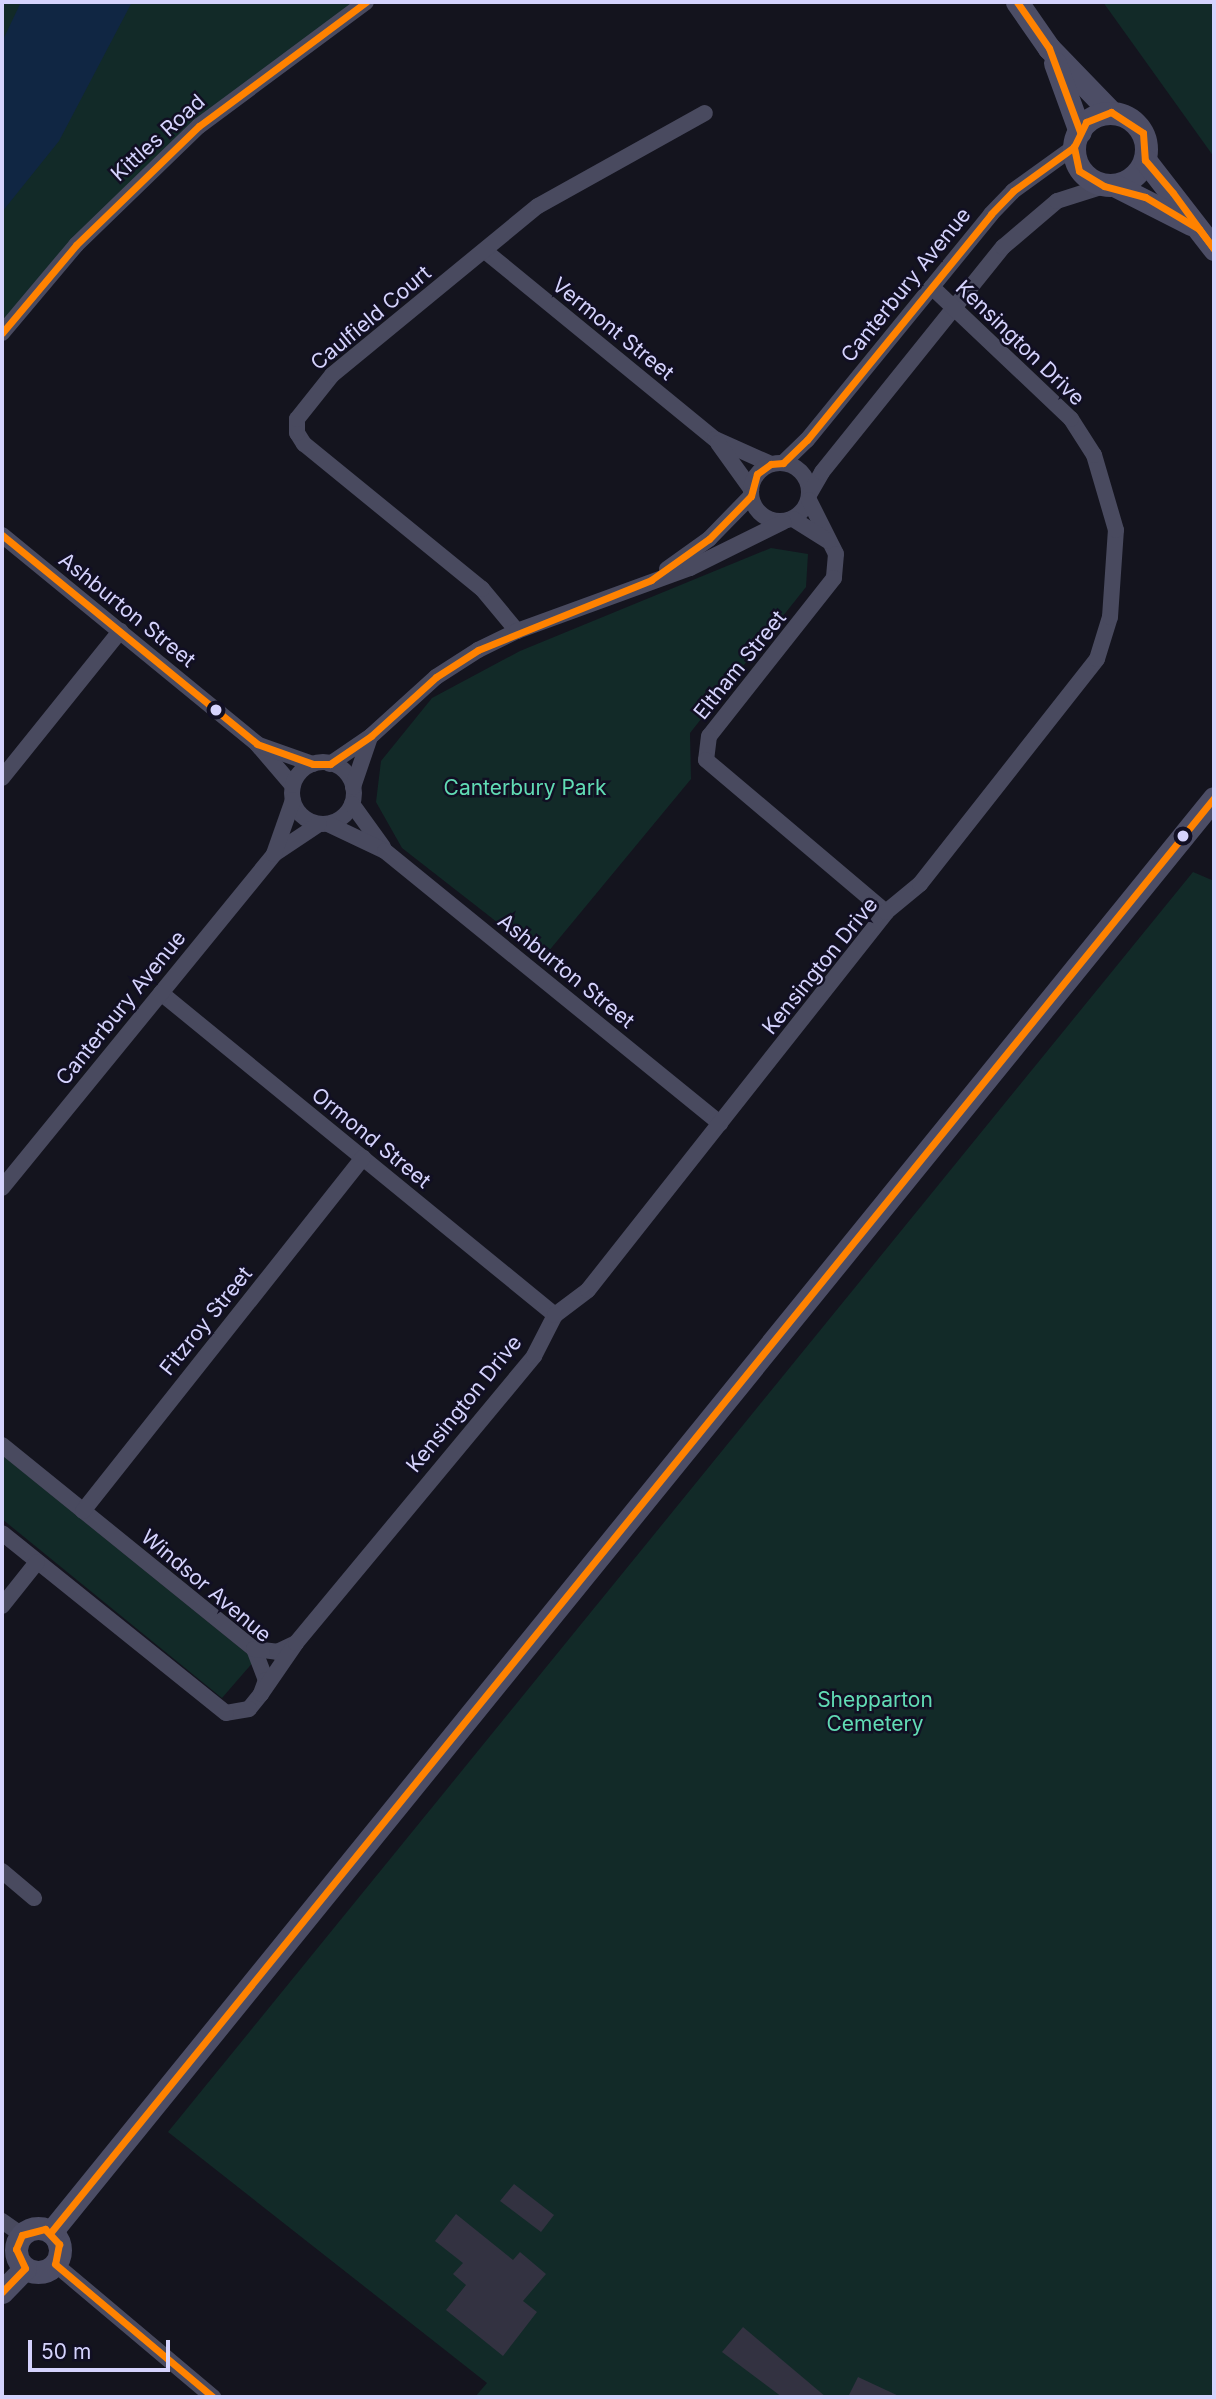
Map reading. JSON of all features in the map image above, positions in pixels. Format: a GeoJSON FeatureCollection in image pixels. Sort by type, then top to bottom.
{"type":"FeatureCollection","features":[{"type":"Feature","properties":{"kind":"street","name":"Kittles Road"},"geometry":{"type":"LineString","coordinates":[[2,333],[76,245],[199,126],[366,2]]}},
{"type":"Feature","properties":{"kind":"street"},"geometry":{"type":"LineString","coordinates":[[1017,2],[1049,48],[1111,112]]}},
{"type":"Feature","properties":{"kind":"street"},"geometry":{"type":"LineString","coordinates":[[1049,48],[1077,139],[1079,171],[1199,229]]}},
{"type":"Feature","properties":{"kind":"street","name":"Caulfield Court"},"geometry":{"type":"LineString","coordinates":[[517,631],[482,589],[304,444],[297,433],[297,419],[332,375],[538,206],[705,113]]}},
{"type":"Feature","properties":{"kind":"street"},"geometry":{"type":"LineString","coordinates":[[1077,139],[1098,114],[1122,114],[1143,133],[1145,160],[1214,249]]}},
{"type":"Feature","properties":{"kind":"street","name":"Canterbury Avenue"},"geometry":{"type":"LineString","coordinates":[[777,464],[807,440],[1013,191],[1077,139]]}},
{"type":"Feature","properties":{"kind":"street"},"geometry":{"type":"LineString","coordinates":[[330,764],[371,736],[436,677],[517,631],[716,557],[788,520],[810,497],[822,472],[956,306],[1032,218],[1075,192],[1110,186],[1130,179],[1145,160]]}},
{"type":"Feature","properties":{"kind":"street","name":"Vermont Street"},"geometry":{"type":"LineString","coordinates":[[485,251],[715,439],[751,493]]}},
{"type":"Feature","properties":{"kind":"street","name":"Kensington Drive"},"geometry":{"type":"LineString","coordinates":[[261,1693],[296,1643],[534,1356],[555,1315],[588,1290],[886,912],[920,884],[1097,659],[1116,575],[1116,530],[1094,455],[1071,419],[956,306],[932,287]]}},
{"type":"Feature","properties":{"kind":"street","name":"Vermont Street"},"geometry":{"type":"LineString","coordinates":[[715,439],[777,464]]}},
{"type":"Feature","properties":{"kind":"street"},"geometry":{"type":"LineString","coordinates":[[651,580],[709,539],[751,493],[757,474],[777,464],[802,472],[828,541]]}},
{"type":"Feature","properties":{"kind":"street"},"geometry":{"type":"LineString","coordinates":[[751,493],[764,517],[788,520],[828,541]]}},
{"type":"Feature","properties":{"kind":"street","name":"Ashburton Street"},"geometry":{"type":"LineString","coordinates":[[2,535],[257,744],[293,793]]}},
{"type":"Feature","properties":{"kind":"street","name":"Eltham Street"},"geometry":{"type":"LineString","coordinates":[[828,541],[836,554],[834,578],[709,736],[704,751],[715,771],[886,912]]}},
{"type":"Feature","properties":{"kind":"street"},"geometry":{"type":"LineString","coordinates":[[2,778],[120,631]]}},
{"type":"Feature","properties":{"kind":"street"},"geometry":{"type":"LineString","coordinates":[[353,787],[348,776],[330,764],[313,764],[293,793],[300,814],[324,824],[347,813],[371,736]]}},
{"type":"Feature","properties":{"kind":"street","name":"Ashburton Street"},"geometry":{"type":"LineString","coordinates":[[257,744],[313,764]]}},
{"type":"Feature","properties":{"kind":"street","name":"Canterbury Avenue"},"geometry":{"type":"LineString","coordinates":[[274,854],[293,793]]}},
{"type":"Feature","properties":{"kind":"street"},"geometry":{"type":"LineString","coordinates":[[51,2232],[1214,798]]}},
{"type":"Feature","properties":{"kind":"street","name":"Ashburton Street"},"geometry":{"type":"LineString","coordinates":[[352,804],[385,851]]}},
{"type":"Feature","properties":{"kind":"street","name":"Canterbury Avenue"},"geometry":{"type":"LineString","coordinates":[[2,1188],[274,854],[324,824]]}},
{"type":"Feature","properties":{"kind":"street","name":"Ashburton Street"},"geometry":{"type":"LineString","coordinates":[[324,824],[385,851],[720,1123]]}},
{"type":"Feature","properties":{"kind":"street","name":"Ormond Street"},"geometry":{"type":"LineString","coordinates":[[160,993],[555,1315]]}},
{"type":"Feature","properties":{"kind":"street","name":"Fitzroy Street"},"geometry":{"type":"LineString","coordinates":[[83,1510],[363,1158]]}},
{"type":"Feature","properties":{"kind":"street","name":"Windsor Avenue"},"geometry":{"type":"LineString","coordinates":[[2,1445],[254,1649],[266,1680],[261,1693]]}},
{"type":"Feature","properties":{"kind":"street"},"geometry":{"type":"LineString","coordinates":[[2,1533],[226,1713],[249,1709],[261,1693]]}},
{"type":"Feature","properties":{"kind":"street"},"geometry":{"type":"LineString","coordinates":[[2,1606],[37,1562]]}},
{"type":"Feature","properties":{"kind":"street"},"geometry":{"type":"LineString","coordinates":[[254,1649],[277,1652],[296,1643]]}},
{"type":"Feature","properties":{"kind":"street"},"geometry":{"type":"LineString","coordinates":[[2,1871],[34,1898]]}},
{"type":"Feature","properties":{"kind":"street"},"geometry":{"type":"LineString","coordinates":[[2,2221],[22,2235]]}},
{"type":"Feature","properties":{"kind":"street"},"geometry":{"type":"LineString","coordinates":[[39,2228],[51,2232],[59,2244],[55,2264],[37,2272],[25,2268],[16,2249],[22,2235],[39,2228]]}},
{"type":"Feature","properties":{"kind":"street"},"geometry":{"type":"LineString","coordinates":[[55,2264],[213,2397]]}},
{"type":"Feature","properties":{"kind":"street"},"geometry":{"type":"LineString","coordinates":[[2,2292],[25,2268]]}},
{"type":"Feature","properties":{"kind":"green space"},"geometry":{"type":"Polygon","coordinates":[[[2,2],[358,2],[72,242],[2,331],[2,2]]]}},
{"type":"Feature","properties":{"kind":"green space"},"geometry":{"type":"Polygon","coordinates":[[[1103,2],[1214,2],[1214,157],[1103,2]]]}},
{"type":"Feature","properties":{"kind":"green space","name":"Canterbury Park"},"geometry":{"type":"Polygon","coordinates":[[[771,548],[808,554],[806,587],[690,733],[691,779],[543,958],[402,848],[376,802],[381,761],[432,698],[520,651],[771,548]]]}},
{"type":"Feature","properties":{"kind":"green space","name":"Shepparton Cemetery"},"geometry":{"type":"Polygon","coordinates":[[[1193,872],[1214,881],[1214,2397],[475,2397],[487,2383],[168,2132],[1193,872]]]}},
{"type":"Feature","properties":{"kind":"green space"},"geometry":{"type":"Polygon","coordinates":[[[2,1455],[255,1660],[222,1698],[2,1519],[2,1455]]]}},
{"type":"Feature","properties":{"kind":"water"},"geometry":{"type":"Polygon","coordinates":[[[21,2],[132,2],[59,141],[2,212],[2,42],[21,2]]]}},
{"type":"Feature","properties":{"kind":"building"},"geometry":{"type":"Polygon","coordinates":[[[514,2184],[554,2215],[541,2232],[500,2201],[514,2184]]]}},
{"type":"Feature","properties":{"kind":"building"},"geometry":{"type":"Polygon","coordinates":[[[456,2214],[513,2260],[520,2252],[546,2274],[523,2301],[537,2312],[503,2356],[446,2310],[466,2285],[453,2274],[463,2263],[435,2241],[456,2214]]]}},
{"type":"Feature","properties":{"kind":"building"},"geometry":{"type":"Polygon","coordinates":[[[743,2327],[826,2397],[782,2397],[722,2352],[743,2327]]]}},
{"type":"Feature","properties":{"kind":"building"},"geometry":{"type":"Polygon","coordinates":[[[858,2377],[901,2397],[848,2397],[858,2377]]]}},
{"type":"Feature","properties":{"kind":"transit line"},"geometry":{"type":"LineString","coordinates":[[2,333],[76,245],[199,126],[366,2]]}},
{"type":"Feature","properties":{"kind":"transit line"},"geometry":{"type":"LineString","coordinates":[[1017,2],[1049,48],[1080,132]]}},
{"type":"Feature","properties":{"kind":"transit line"},"geometry":{"type":"LineString","coordinates":[[1111,112],[1143,133],[1145,160],[1173,193],[1214,249],[1199,229],[1145,197],[1104,186],[1079,171],[1074,147],[1086,122],[1111,112]]}},
{"type":"Feature","properties":{"kind":"transit line"},"geometry":{"type":"LineString","coordinates":[[2,535],[257,744],[313,764],[330,764],[371,736],[436,677],[478,650],[651,580],[709,539],[751,496],[757,474],[771,464],[783,463],[807,440],[991,214],[1013,191],[1074,147]]}},
{"type":"Feature","properties":{"kind":"transit line"},"geometry":{"type":"LineString","coordinates":[[51,2232],[1214,798]]}},
{"type":"Feature","properties":{"kind":"transit line"},"geometry":{"type":"LineString","coordinates":[[2,2292],[25,2268],[16,2249],[22,2235],[45,2229],[59,2244],[55,2264],[213,2397]]}}]}
